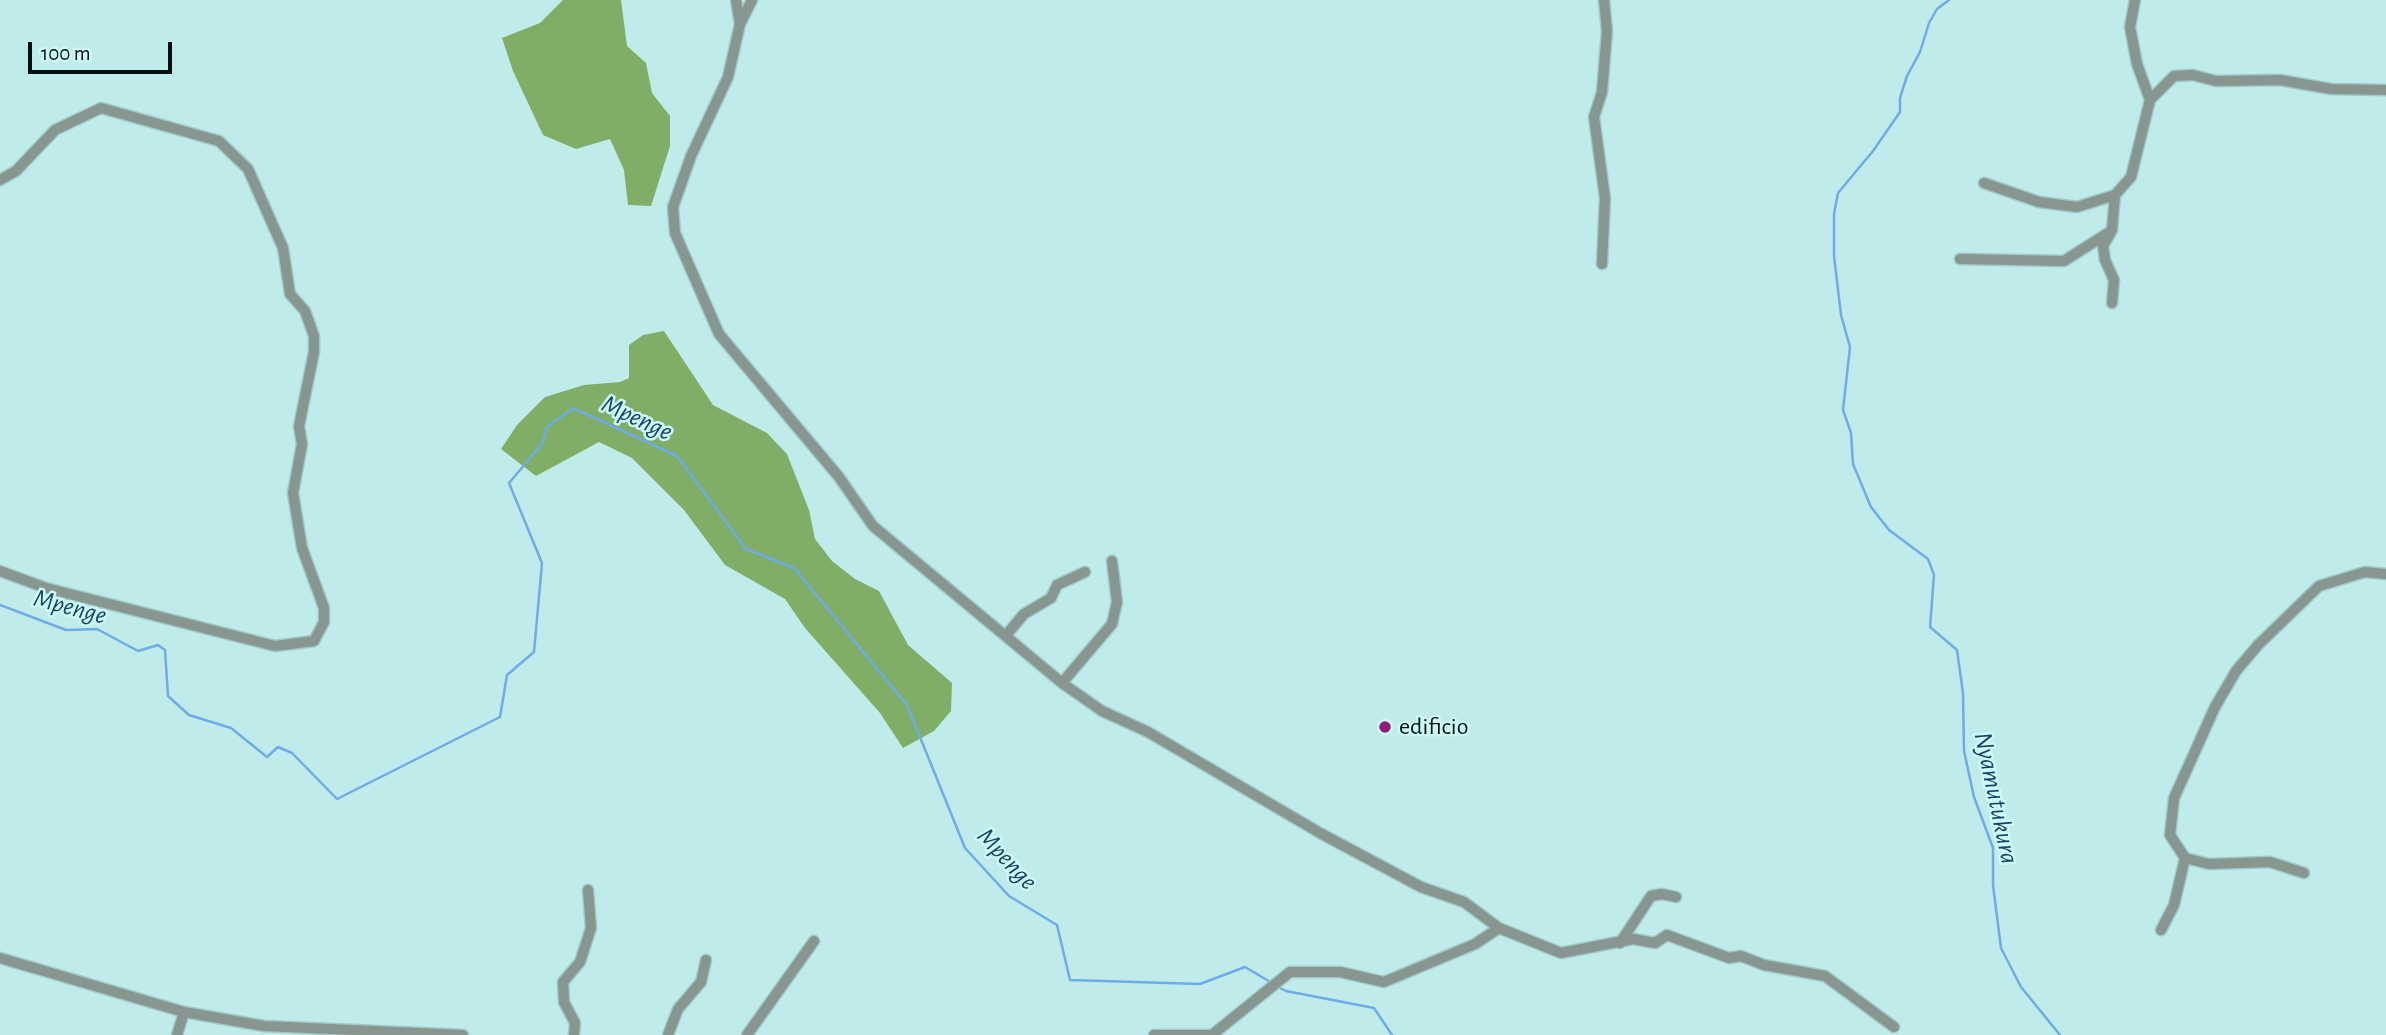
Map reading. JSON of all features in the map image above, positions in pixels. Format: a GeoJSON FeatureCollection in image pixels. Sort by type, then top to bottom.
{"type":"FeatureCollection","features":[{"type":"Feature","properties":{"kind":"street"},"geometry":{"type":"LineString","coordinates":[[736,0],[740,24]]}},
{"type":"Feature","properties":{"kind":"street"},"geometry":{"type":"LineString","coordinates":[[752,0],[740,24],[728,77],[691,156],[673,207],[675,233],[719,334],[839,477],[873,526],[1007,634],[1062,683],[1102,711],[1148,732],[1320,833],[1421,887],[1464,902],[1499,928],[1561,953],[1633,939],[1655,943],[1668,936],[1729,958],[1741,956],[1764,965],[1825,976],[1894,1027]]}},
{"type":"Feature","properties":{"kind":"street"},"geometry":{"type":"LineString","coordinates":[[1602,264],[1605,198],[1594,117],[1602,92],[1607,31],[1604,0]]}},
{"type":"Feature","properties":{"kind":"street"},"geometry":{"type":"LineString","coordinates":[[2135,0],[2130,27],[2137,64],[2150,100]]}},
{"type":"Feature","properties":{"kind":"street"},"geometry":{"type":"LineString","coordinates":[[1984,183],[2039,202],[2077,207],[2115,195],[2131,177],[2150,100],[2174,76],[2193,75],[2216,81],[2280,80],[2331,89],[2386,90]]}},
{"type":"Feature","properties":{"kind":"street"},"geometry":{"type":"LineString","coordinates":[[0,180],[16,171],[55,130],[101,108],[219,141],[248,169],[283,248],[290,294],[305,311],[314,336],[314,352],[299,426],[302,444],[293,494],[302,548],[321,597],[324,622],[314,641],[269,645],[46,588],[0,572]]}},
{"type":"Feature","properties":{"kind":"street"},"geometry":{"type":"LineString","coordinates":[[2112,303],[2115,280],[2105,260],[2103,246],[2112,230],[2115,195]]}},
{"type":"Feature","properties":{"kind":"street"},"geometry":{"type":"LineString","coordinates":[[1960,259],[2064,261],[2112,230]]}},
{"type":"Feature","properties":{"kind":"street"},"geometry":{"type":"LineString","coordinates":[[1062,683],[1112,624],[1117,602],[1112,561]]}},
{"type":"Feature","properties":{"kind":"street"},"geometry":{"type":"LineString","coordinates":[[1007,634],[1024,614],[1051,598],[1057,585],[1085,572]]}},
{"type":"Feature","properties":{"kind":"street"},"geometry":{"type":"LineString","coordinates":[[2304,873],[2270,862],[2208,864],[2185,858],[2170,835],[2174,798],[2194,749],[2236,671],[2285,617],[2319,586],[2365,572],[2386,574]]}},
{"type":"Feature","properties":{"kind":"street"},"geometry":{"type":"LineString","coordinates":[[2161,930],[2174,905],[2185,858]]}},
{"type":"Feature","properties":{"kind":"street"},"geometry":{"type":"LineString","coordinates":[[574,1035],[575,1023],[564,1002],[563,982],[580,962],[591,928],[588,890]]}},
{"type":"Feature","properties":{"kind":"street"},"geometry":{"type":"LineString","coordinates":[[1620,943],[1651,896],[1662,894],[1676,897]]}},
{"type":"Feature","properties":{"kind":"street"},"geometry":{"type":"LineString","coordinates":[[1154,1035],[1213,1035],[1290,972],[1340,972],[1384,982],[1475,944],[1499,928]]}},
{"type":"Feature","properties":{"kind":"street"},"geometry":{"type":"LineString","coordinates":[[747,1035],[814,941]]}},
{"type":"Feature","properties":{"kind":"street"},"geometry":{"type":"LineString","coordinates":[[0,958],[184,1012],[264,1026],[381,1034],[463,1035]]}},
{"type":"Feature","properties":{"kind":"street"},"geometry":{"type":"LineString","coordinates":[[668,1035],[677,1009],[701,982],[706,960]]}},
{"type":"Feature","properties":{"kind":"street"},"geometry":{"type":"LineString","coordinates":[[177,1035],[184,1012]]}},
{"type":"Feature","properties":{"kind":"green space"},"geometry":{"type":"Polygon","coordinates":[[[563,0],[621,0],[627,46],[646,63],[652,93],[670,116],[670,146],[651,206],[628,205],[624,170],[610,139],[576,149],[543,135],[513,71],[502,38],[540,23],[563,0]]]}},
{"type":"Feature","properties":{"kind":"green space"},"geometry":{"type":"Polygon","coordinates":[[[664,331],[713,405],[767,433],[787,454],[809,510],[815,539],[832,561],[855,579],[879,591],[908,645],[952,683],[951,711],[934,731],[903,748],[880,713],[805,628],[785,599],[725,565],[684,510],[632,458],[599,442],[536,476],[501,449],[517,425],[545,397],[584,385],[620,382],[629,378],[629,345],[643,335],[664,331]]]}},
{"type":"Feature","properties":{"kind":"waterway","name":"Nyamutukura"},"geometry":{"type":"LineString","coordinates":[[1949,0],[1937,9],[1929,23],[1920,52],[1907,76],[1900,98],[1900,112],[1873,151],[1838,193],[1834,214],[1834,256],[1841,315],[1850,347],[1843,410],[1851,433],[1853,464],[1871,507],[1889,530],[1928,559],[1934,575],[1930,627],[1957,650],[1963,693],[1964,751],[1974,797],[1993,848],[1993,885],[2001,948],[2021,987],[2060,1035]]}},
{"type":"Feature","properties":{"kind":"waterway","name":"Mpenge"},"geometry":{"type":"LineString","coordinates":[[0,605],[66,630],[97,629],[138,651],[158,645],[165,650],[168,696],[189,715],[231,728],[267,757],[278,747],[292,753],[337,799],[500,717],[507,675],[534,652],[542,563],[509,483],[542,444],[547,427],[573,408],[677,456],[746,549],[794,568],[907,705],[965,848],[1009,896],[1057,925],[1070,980],[1200,984],[1245,967],[1272,983]]}},
{"type":"Feature","properties":{"kind":"waterway","name":"Mpenge"},"geometry":{"type":"LineString","coordinates":[[1278,987],[1286,991],[1374,1008],[1392,1035]]}},
{"type":"Feature","properties":{"kind":"place","name":"edificio"},"geometry":{"type":"Point","coordinates":[1385,727]}}]}
